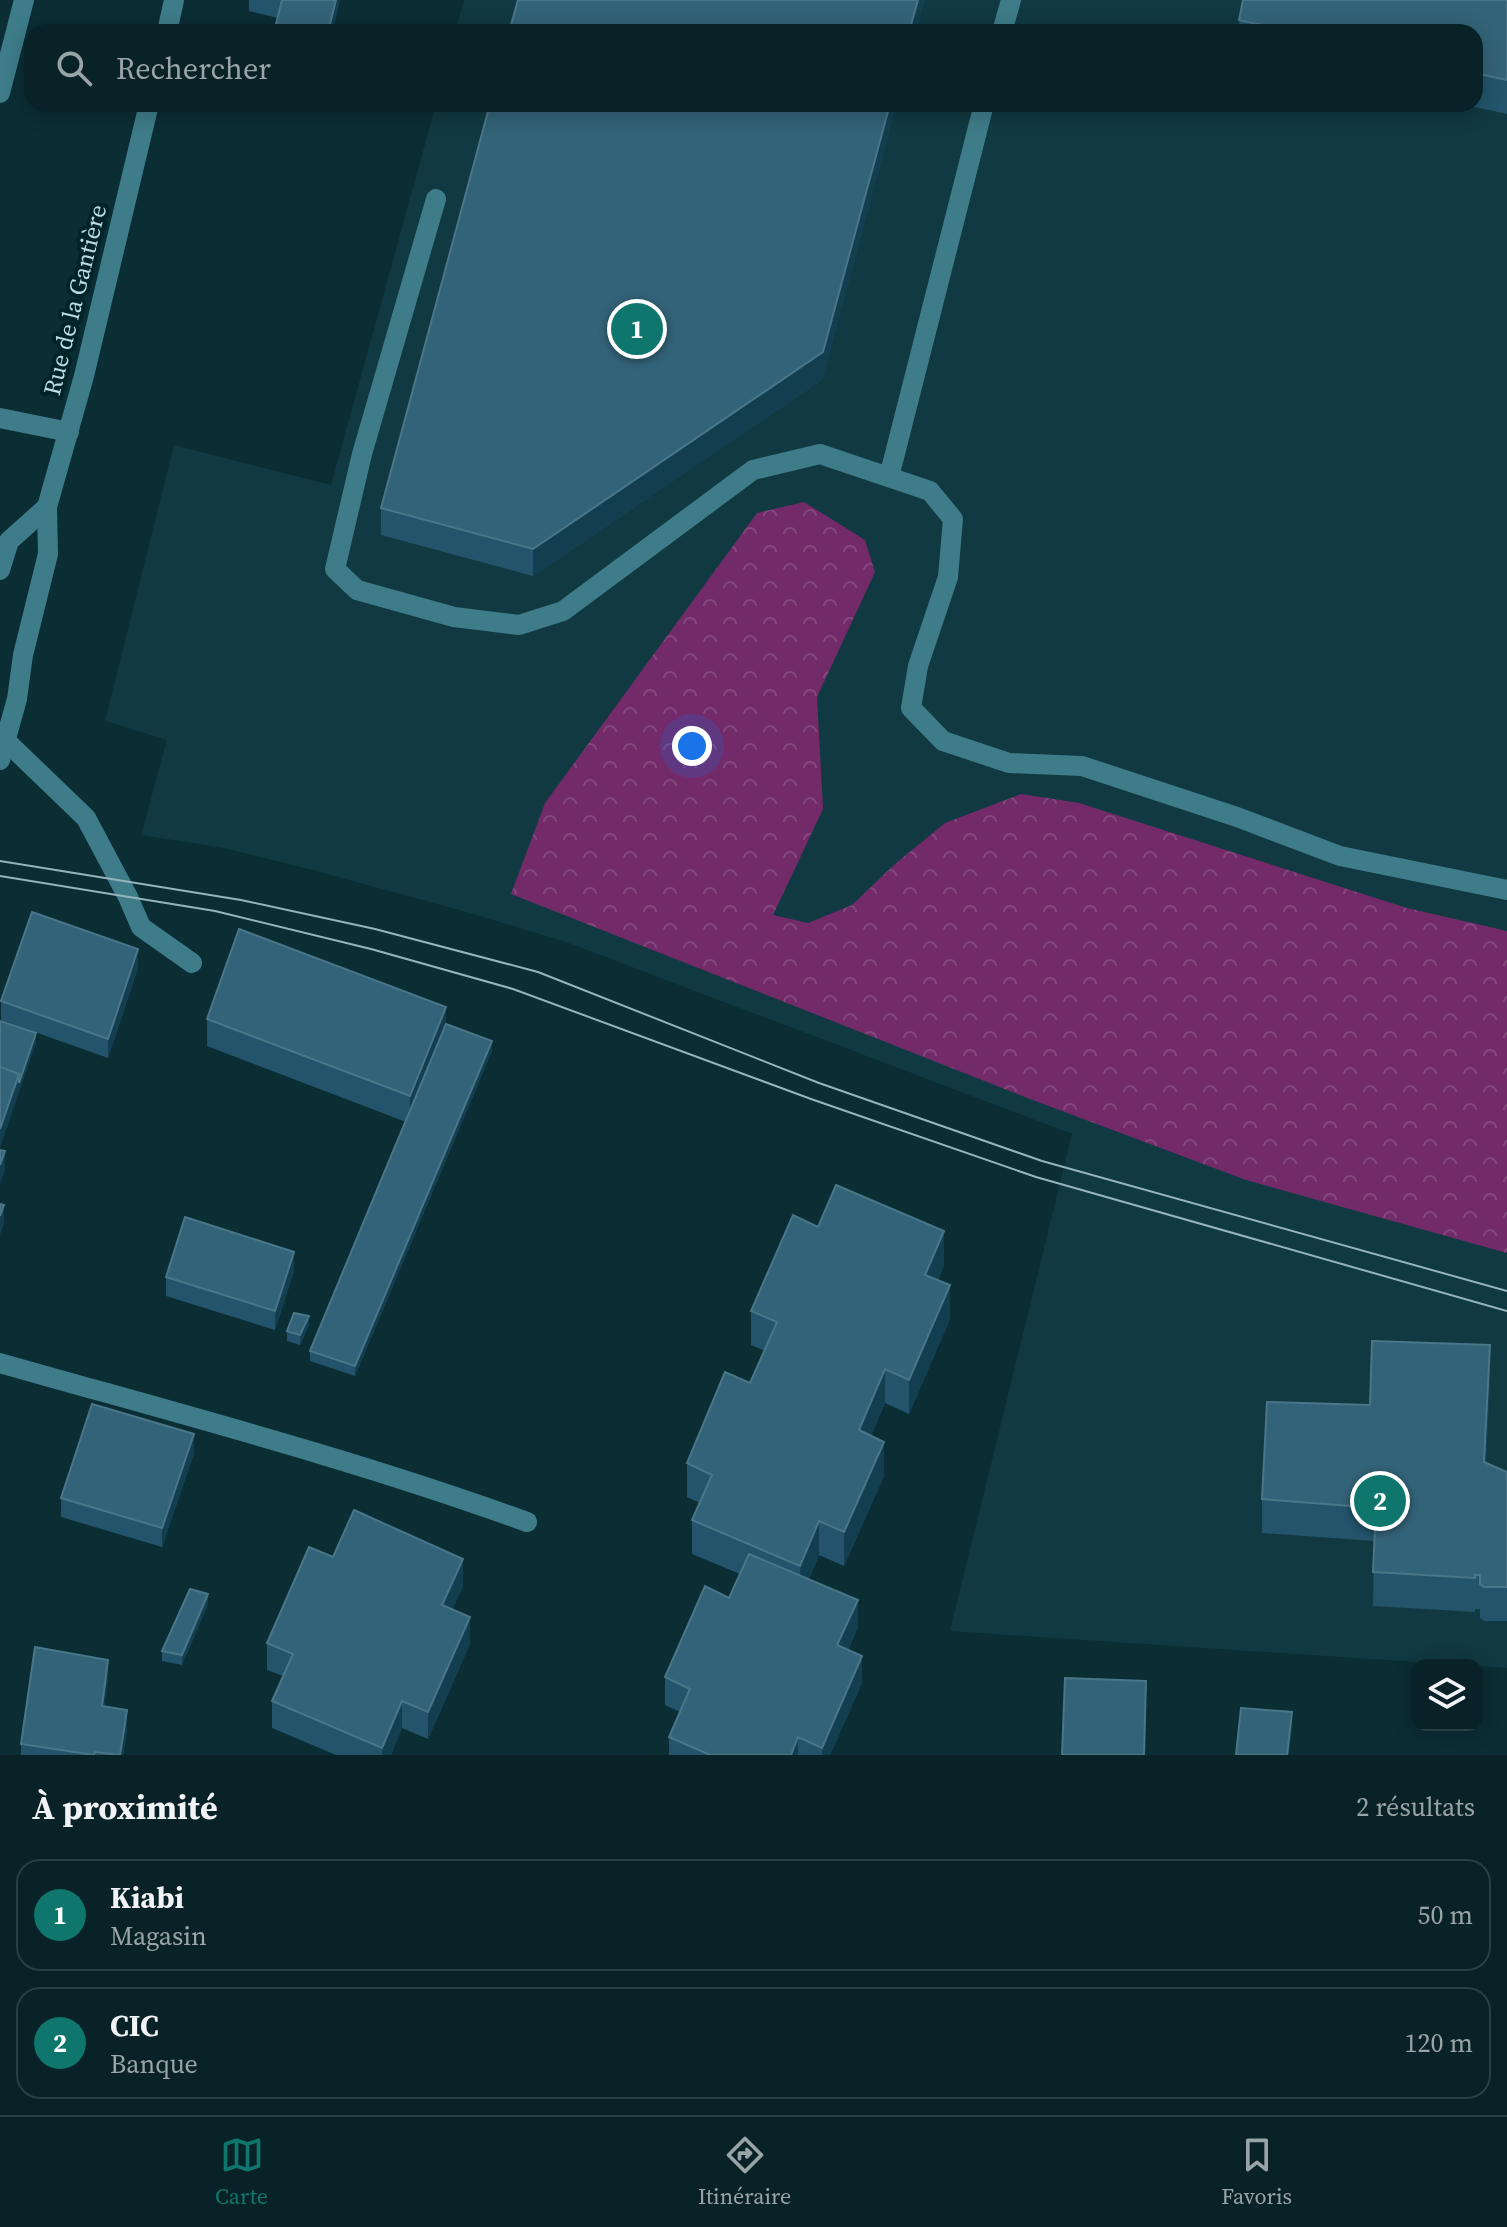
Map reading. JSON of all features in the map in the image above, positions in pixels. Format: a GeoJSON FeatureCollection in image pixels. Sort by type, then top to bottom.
{"type":"FeatureCollection","features":[{"type":"Feature","properties":{"kind":"main road"},"geometry":{"type":"LineString","coordinates":[[0,93],[24,0]]}},
{"type":"Feature","properties":{"kind":"main road"},"geometry":{"type":"LineString","coordinates":[[169,24],[174,0]]}},
{"type":"Feature","properties":{"kind":"main road"},"geometry":{"type":"LineString","coordinates":[[1004,24],[1011,0]]}},
{"type":"Feature","properties":{"kind":"main road","name":"Rue de la Gantière"},"geometry":{"type":"LineString","coordinates":[[3,751],[48,554],[47,507],[69,432],[147,112]]}},
{"type":"Feature","properties":{"kind":"main road"},"geometry":{"type":"LineString","coordinates":[[889,477],[982,112]]}},
{"type":"Feature","properties":{"kind":"main road"},"geometry":{"type":"LineString","coordinates":[[436,199],[362,454],[335,569],[357,590],[454,617],[519,625],[563,611],[753,470],[820,454],[930,491],[953,519],[948,577],[918,666],[911,708],[943,741],[1009,763],[1082,766],[1237,817],[1340,856],[1507,890]]}},
{"type":"Feature","properties":{"kind":"main road"},"geometry":{"type":"LineString","coordinates":[[0,418],[69,432]]}},
{"type":"Feature","properties":{"kind":"main road"},"geometry":{"type":"LineString","coordinates":[[0,570],[9,541],[47,507]]}},
{"type":"Feature","properties":{"kind":"main road"},"geometry":{"type":"LineString","coordinates":[[3,751],[86,818],[141,927],[192,963]]}},
{"type":"Feature","properties":{"kind":"main road"},"geometry":{"type":"LineString","coordinates":[[0,1363],[339,1459],[527,1522]]}},
{"type":"Feature","properties":{"kind":"shaded area"},"geometry":{"type":"Polygon","coordinates":[[[464,0],[1507,0],[1507,1668],[1483,1666],[1483,1659],[1411,1659],[1411,1662],[950,1631],[1072,1134],[566,942],[309,869],[224,848],[141,835],[167,740],[105,721],[174,445],[331,485],[434,112],[1483,112],[1483,24],[457,24],[464,0]]]}},
{"type":"Feature","properties":{"kind":"green space"},"geometry":{"type":"Polygon","coordinates":[[[804,502],[865,540],[875,572],[817,697],[823,809],[773,915],[808,923],[852,905],[945,823],[1021,794],[1079,803],[1407,908],[1507,931],[1507,1253],[1246,1180],[1030,1099],[511,894],[545,803],[757,513],[804,502]]]}},
{"type":"Feature","properties":{"kind":"building"},"geometry":{"type":"Polygon","coordinates":[[[282,0],[336,0],[330,24],[276,24],[282,0]]]}},
{"type":"Feature","properties":{"kind":"building"},"geometry":{"type":"Polygon","coordinates":[[[518,0],[918,0],[911,24],[511,24],[518,0]]]}},
{"type":"Feature","properties":{"kind":"building"},"geometry":{"type":"Polygon","coordinates":[[[1243,0],[1507,0],[1507,80],[1483,75],[1483,24],[1257,24],[1239,20],[1243,0]]]}},
{"type":"Feature","properties":{"kind":"building"},"geometry":{"type":"Polygon","coordinates":[[[488,112],[888,112],[823,352],[533,549],[381,508],[488,112]]]}},
{"type":"Feature","properties":{"kind":"building"},"geometry":{"type":"Polygon","coordinates":[[[32,912],[138,949],[108,1039],[1,1001],[32,912]]]}},
{"type":"Feature","properties":{"kind":"building"},"geometry":{"type":"Polygon","coordinates":[[[239,929],[446,1007],[410,1096],[207,1019],[239,929]]]}},
{"type":"Feature","properties":{"kind":"building"},"geometry":{"type":"Polygon","coordinates":[[[0,1021],[36,1033],[19,1083],[19,1074],[0,1067],[0,1021]]]}},
{"type":"Feature","properties":{"kind":"building"},"geometry":{"type":"Polygon","coordinates":[[[446,1024],[492,1041],[355,1366],[310,1351],[446,1024]]]}},
{"type":"Feature","properties":{"kind":"building"},"geometry":{"type":"Polygon","coordinates":[[[0,1067],[19,1074],[0,1129],[0,1067]]]}},
{"type":"Feature","properties":{"kind":"building"},"geometry":{"type":"Polygon","coordinates":[[[836,1185],[944,1231],[925,1275],[950,1285],[909,1380],[885,1369],[859,1430],[884,1442],[844,1532],[819,1521],[800,1566],[692,1520],[712,1475],[687,1463],[725,1372],[750,1383],[777,1322],[751,1311],[793,1215],[818,1227],[836,1185]]]}},
{"type":"Feature","properties":{"kind":"building"},"geometry":{"type":"Polygon","coordinates":[[[185,1217],[294,1252],[275,1311],[166,1277],[185,1217]]]}},
{"type":"Feature","properties":{"kind":"building"},"geometry":{"type":"Polygon","coordinates":[[[294,1313],[309,1316],[300,1335],[287,1331],[294,1313]]]}},
{"type":"Feature","properties":{"kind":"building"},"geometry":{"type":"Polygon","coordinates":[[[1372,1341],[1490,1345],[1484,1462],[1507,1472],[1507,1587],[1484,1587],[1480,1584],[1480,1575],[1475,1575],[1475,1578],[1373,1572],[1376,1508],[1262,1499],[1267,1402],[1370,1405],[1372,1341]]]}},
{"type":"Feature","properties":{"kind":"building"},"geometry":{"type":"Polygon","coordinates":[[[92,1404],[194,1434],[162,1528],[61,1498],[92,1404]]]}},
{"type":"Feature","properties":{"kind":"building"},"geometry":{"type":"Polygon","coordinates":[[[354,1510],[463,1559],[442,1605],[470,1617],[428,1712],[402,1701],[382,1748],[272,1701],[293,1654],[267,1643],[309,1547],[333,1557],[354,1510]]]}},
{"type":"Feature","properties":{"kind":"building"},"geometry":{"type":"Polygon","coordinates":[[[749,1554],[858,1600],[837,1645],[862,1656],[822,1748],[798,1737],[791,1755],[710,1755],[669,1737],[690,1689],[665,1677],[705,1586],[729,1598],[749,1554]]]}},
{"type":"Feature","properties":{"kind":"building"},"geometry":{"type":"Polygon","coordinates":[[[190,1589],[208,1594],[182,1655],[162,1651],[190,1589]]]}},
{"type":"Feature","properties":{"kind":"building"},"geometry":{"type":"Polygon","coordinates":[[[35,1647],[108,1660],[102,1706],[127,1710],[120,1755],[95,1752],[94,1755],[21,1744],[35,1647]]]}},
{"type":"Feature","properties":{"kind":"building"},"geometry":{"type":"Polygon","coordinates":[[[1065,1678],[1146,1681],[1144,1755],[1062,1755],[1065,1678]]]}},
{"type":"Feature","properties":{"kind":"building"},"geometry":{"type":"Polygon","coordinates":[[[1241,1708],[1292,1712],[1287,1755],[1236,1755],[1241,1708]]]}},
{"type":"Feature","properties":{"kind":"tram line"},"geometry":{"type":"LineString","coordinates":[[0,861],[241,900],[375,929],[538,972],[819,1083],[1042,1161],[1507,1291]]}},
{"type":"Feature","properties":{"kind":"tram line"},"geometry":{"type":"LineString","coordinates":[[0,876],[215,911],[371,949],[513,989],[811,1099],[1036,1177],[1507,1311]]}},
{"type":"Feature","properties":{"kind":"place","name":"Kiabi"},"geometry":{"type":"Point","coordinates":[637,329]}},
{"type":"Feature","properties":{"kind":"place","name":"CIC"},"geometry":{"type":"Point","coordinates":[1380,1501]}}]}
